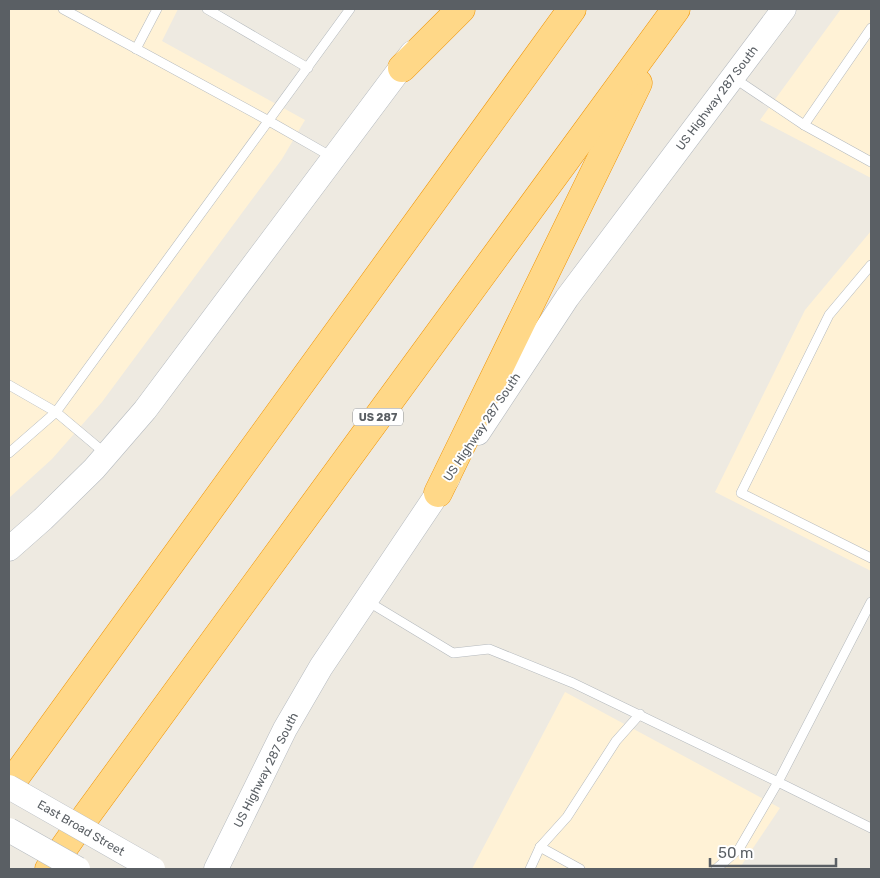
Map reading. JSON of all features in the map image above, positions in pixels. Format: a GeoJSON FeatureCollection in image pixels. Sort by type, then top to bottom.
{"type":"FeatureCollection","features":[{"type":"Feature","properties":{"kind":"highway"},"geometry":{"type":"LineString","coordinates":[[402,68],[461,9]]}},
{"type":"Feature","properties":{"kind":"highway"},"geometry":{"type":"LineString","coordinates":[[9,787],[572,9]]}},
{"type":"Feature","properties":{"kind":"highway"},"geometry":{"type":"LineString","coordinates":[[438,493],[672,13]]}},
{"type":"Feature","properties":{"kind":"highway","name":"US 287"},"geometry":{"type":"LineString","coordinates":[[49,869],[86,815],[672,13]]}},
{"type":"Feature","properties":{"kind":"main road"},"geometry":{"type":"LineString","coordinates":[[9,549],[43,519],[106,454],[145,410],[402,68],[444,9]]}},
{"type":"Feature","properties":{"kind":"main road","name":"US Highway 287 South"},"geometry":{"type":"LineString","coordinates":[[216,869],[285,729],[321,667],[365,600],[567,298],[784,9]]}},
{"type":"Feature","properties":{"kind":"main road","name":"East Broad Street"},"geometry":{"type":"LineString","coordinates":[[9,787],[153,869]]}},
{"type":"Feature","properties":{"kind":"main road"},"geometry":{"type":"LineString","coordinates":[[9,830],[78,869]]}},
{"type":"Feature","properties":{"kind":"main road"},"geometry":{"type":"LineString","coordinates":[[230,842],[230,869]]}},
{"type":"Feature","properties":{"kind":"lane"},"geometry":{"type":"LineString","coordinates":[[63,9],[334,158]]}},
{"type":"Feature","properties":{"kind":"lane"},"geometry":{"type":"LineString","coordinates":[[136,49],[157,9]]}},
{"type":"Feature","properties":{"kind":"lane"},"geometry":{"type":"LineString","coordinates":[[207,9],[308,68]]}},
{"type":"Feature","properties":{"kind":"lane"},"geometry":{"type":"LineString","coordinates":[[9,453],[56,412],[350,9]]}},
{"type":"Feature","properties":{"kind":"lane"},"geometry":{"type":"LineString","coordinates":[[804,125],[871,28]]}},
{"type":"Feature","properties":{"kind":"lane"},"geometry":{"type":"LineString","coordinates":[[733,77],[804,125],[871,162]]}},
{"type":"Feature","properties":{"kind":"lane"},"geometry":{"type":"LineString","coordinates":[[871,265],[829,315],[741,493],[871,558]]}},
{"type":"Feature","properties":{"kind":"lane"},"geometry":{"type":"LineString","coordinates":[[9,385],[56,412],[106,454]]}},
{"type":"Feature","properties":{"kind":"lane"},"geometry":{"type":"LineString","coordinates":[[365,600],[453,653],[489,649],[574,683],[871,828]]}},
{"type":"Feature","properties":{"kind":"lane"},"geometry":{"type":"LineString","coordinates":[[716,869],[738,849],[778,782],[871,602]]}},
{"type":"Feature","properties":{"kind":"lane"},"geometry":{"type":"LineString","coordinates":[[530,869],[540,847],[567,817],[616,741],[640,714]]}},
{"type":"Feature","properties":{"kind":"lane"},"geometry":{"type":"LineString","coordinates":[[540,847],[580,869]]}},
{"type":"Feature","properties":{"kind":"shaded area"},"geometry":{"type":"Polygon","coordinates":[[[9,9],[178,9],[162,41],[305,120],[282,159],[102,402],[52,459],[9,498],[9,9]]]}},
{"type":"Feature","properties":{"kind":"shaded area"},"geometry":{"type":"Polygon","coordinates":[[[841,9],[871,9],[871,178],[760,120],[841,9]]]}},
{"type":"Feature","properties":{"kind":"shaded area"},"geometry":{"type":"Polygon","coordinates":[[[871,231],[871,571],[715,492],[805,310],[871,231]]]}},
{"type":"Feature","properties":{"kind":"shaded area"},"geometry":{"type":"Polygon","coordinates":[[[565,692],[780,808],[739,869],[472,869],[565,692]]]}}]}
